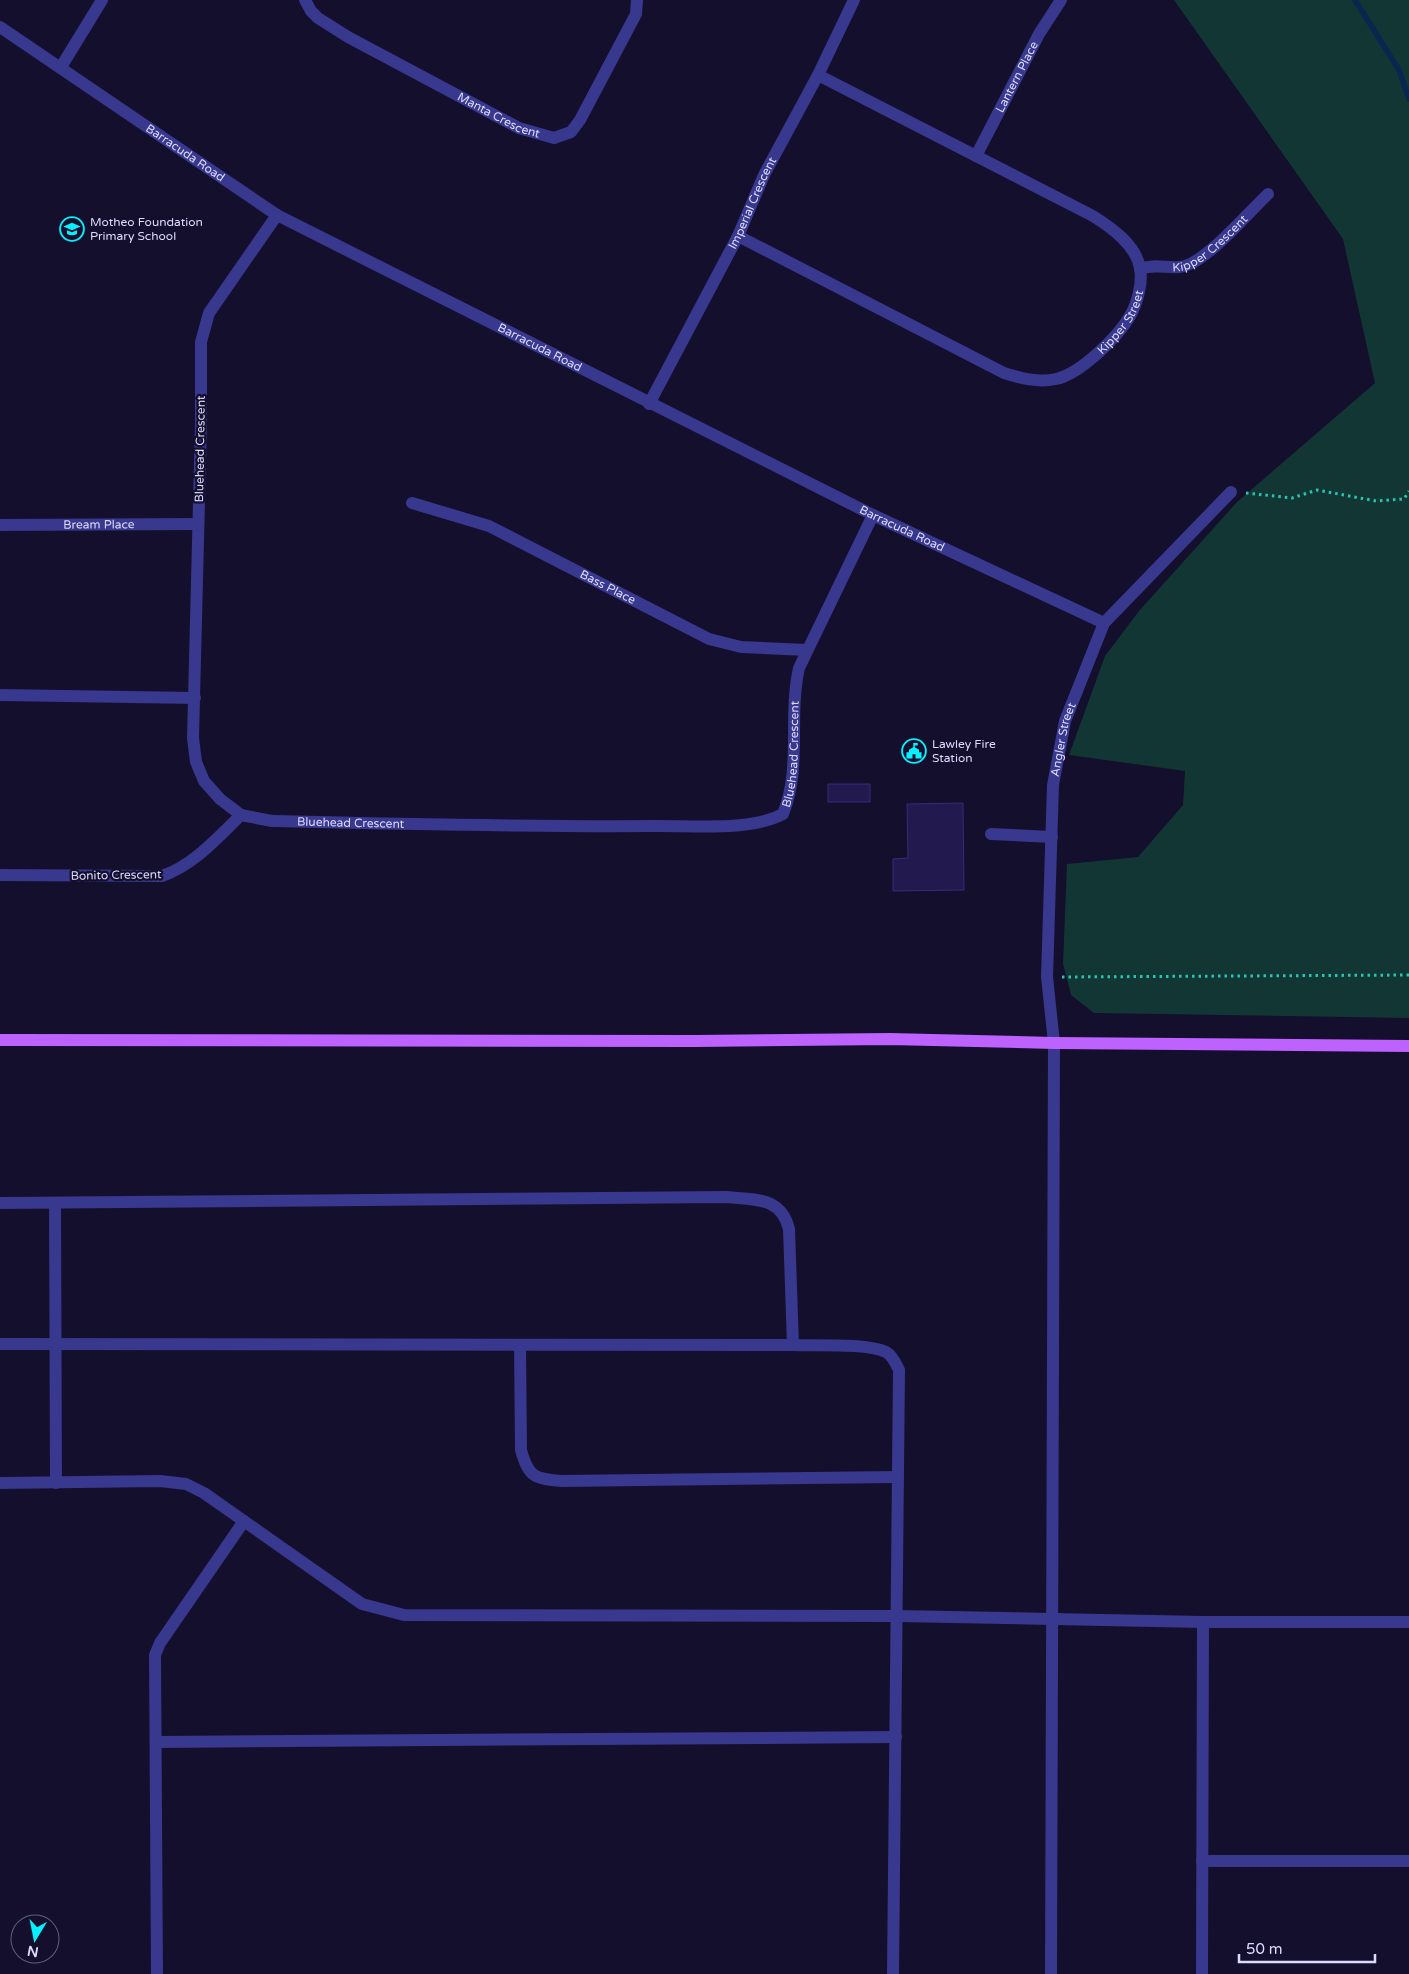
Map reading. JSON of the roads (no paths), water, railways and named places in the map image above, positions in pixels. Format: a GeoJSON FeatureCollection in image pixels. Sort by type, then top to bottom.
{"type":"FeatureCollection","features":[{"type":"Feature","properties":{"kind":"main road"},"geometry":{"type":"LineString","coordinates":[[0,1040],[645,1041],[890,1039],[1054,1043],[1409,1046]]}},
{"type":"Feature","properties":{"kind":"street"},"geometry":{"type":"LineString","coordinates":[[61,67],[102,0]]}},
{"type":"Feature","properties":{"kind":"street","name":"Manta Crescent"},"geometry":{"type":"LineString","coordinates":[[305,0],[310,11],[318,18],[348,37],[519,128],[554,138],[571,132],[580,120],[636,14],[637,0]]}},
{"type":"Feature","properties":{"kind":"street","name":"Imperial Crescent"},"geometry":{"type":"LineString","coordinates":[[649,404],[738,236],[764,175],[818,75],[854,0]]}},
{"type":"Feature","properties":{"kind":"street","name":"Lantern Place"},"geometry":{"type":"LineString","coordinates":[[976,156],[1040,34],[1061,0]]}},
{"type":"Feature","properties":{"kind":"street","name":"Barracuda Road"},"geometry":{"type":"LineString","coordinates":[[0,26],[277,215],[649,404],[873,515],[1104,623]]}},
{"type":"Feature","properties":{"kind":"street","name":"Kipper Street"},"geometry":{"type":"LineString","coordinates":[[738,236],[1004,372],[1034,380],[1055,380],[1067,376],[1100,351],[1129,318],[1138,293],[1140,269],[1128,245],[1112,229],[1093,216],[818,75]]}},
{"type":"Feature","properties":{"kind":"street","name":"Kipper Crescent"},"geometry":{"type":"LineString","coordinates":[[1140,269],[1152,266],[1174,268],[1189,265],[1205,254],[1268,194]]}},
{"type":"Feature","properties":{"kind":"street","name":"Bluehead Crescent"},"geometry":{"type":"LineString","coordinates":[[277,215],[209,313],[201,342],[193,738],[196,762],[204,781],[220,799],[241,815],[272,821],[554,827],[735,825],[770,821],[783,814],[790,796],[794,689],[807,650],[873,515]]}},
{"type":"Feature","properties":{"kind":"street","name":"Angler Street"},"geometry":{"type":"LineString","coordinates":[[1051,1974],[1054,1043],[1047,977],[1053,785],[1065,722],[1104,623],[1231,492]]}},
{"type":"Feature","properties":{"kind":"street","name":"Bass Place"},"geometry":{"type":"LineString","coordinates":[[412,504],[490,526],[709,640],[741,647],[807,650]]}},
{"type":"Feature","properties":{"kind":"street","name":"Bream Place"},"geometry":{"type":"LineString","coordinates":[[0,525],[198,524]]}},
{"type":"Feature","properties":{"kind":"street"},"geometry":{"type":"LineString","coordinates":[[0,695],[195,698]]}},
{"type":"Feature","properties":{"kind":"street","name":"Bonito Crescent"},"geometry":{"type":"LineString","coordinates":[[0,875],[162,876],[178,870],[197,857],[241,815]]}},
{"type":"Feature","properties":{"kind":"street"},"geometry":{"type":"LineString","coordinates":[[991,834],[1052,837]]}},
{"type":"Feature","properties":{"kind":"street"},"geometry":{"type":"LineString","coordinates":[[0,1203],[717,1198],[760,1200],[780,1209],[785,1215],[789,1229],[793,1345]]}},
{"type":"Feature","properties":{"kind":"street"},"geometry":{"type":"LineString","coordinates":[[55,1203],[56,1483]]}},
{"type":"Feature","properties":{"kind":"street"},"geometry":{"type":"LineString","coordinates":[[0,1344],[793,1345],[870,1349],[886,1352],[893,1358],[899,1370],[894,1974]]}},
{"type":"Feature","properties":{"kind":"street"},"geometry":{"type":"LineString","coordinates":[[520,1345],[521,1450],[525,1466],[532,1476],[562,1482],[898,1478]]}},
{"type":"Feature","properties":{"kind":"street"},"geometry":{"type":"LineString","coordinates":[[0,1483],[160,1481],[186,1484],[204,1493],[362,1604],[404,1614],[897,1616],[1203,1622],[1409,1622]]}},
{"type":"Feature","properties":{"kind":"street"},"geometry":{"type":"LineString","coordinates":[[157,1974],[155,1655],[160,1643],[244,1521]]}},
{"type":"Feature","properties":{"kind":"street"},"geometry":{"type":"LineString","coordinates":[[1202,1974],[1203,1622]]}},
{"type":"Feature","properties":{"kind":"street"},"geometry":{"type":"LineString","coordinates":[[156,1742],[896,1737]]}},
{"type":"Feature","properties":{"kind":"street"},"geometry":{"type":"LineString","coordinates":[[1202,1861],[1409,1861]]}},
{"type":"Feature","properties":{"kind":"waterway"},"geometry":{"type":"LineString","coordinates":[[1355,0],[1399,70],[1409,99]]}},
{"type":"Feature","properties":{"kind":"place","name":"Motheo Foundation Primary School"},"geometry":{"type":"Point","coordinates":[72,229]}},
{"type":"Feature","properties":{"kind":"place","name":"Lawley Fire Station"},"geometry":{"type":"Point","coordinates":[914,751]}}]}
